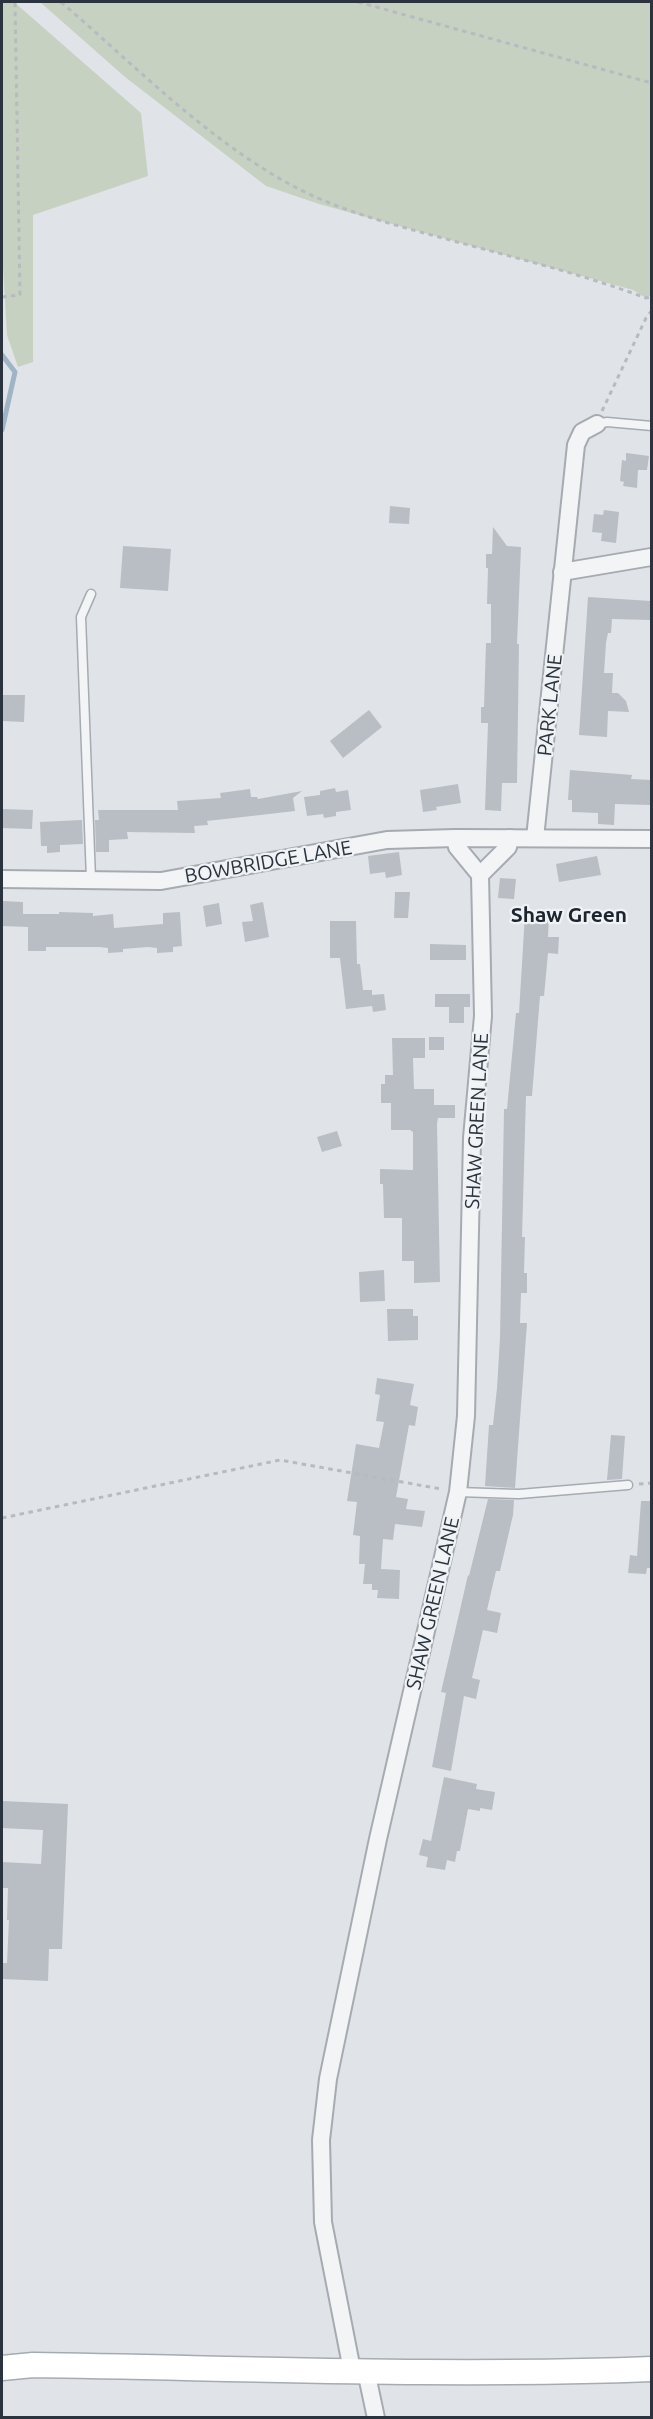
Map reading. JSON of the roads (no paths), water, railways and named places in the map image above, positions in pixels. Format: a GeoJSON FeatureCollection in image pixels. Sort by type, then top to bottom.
{"type":"FeatureCollection","features":[{"type":"Feature","properties":{"kind":"main road"},"geometry":{"type":"LineString","coordinates":[[2,2368],[33,2365],[359,2370],[593,2371],[651,2369]]}},
{"type":"Feature","properties":{"kind":"street","name":"PARK LANE"},"geometry":{"type":"LineString","coordinates":[[535,838],[576,445],[582,432],[597,424]]}},
{"type":"Feature","properties":{"kind":"street"},"geometry":{"type":"LineString","coordinates":[[562,572],[651,557]]}},
{"type":"Feature","properties":{"kind":"street"},"geometry":{"type":"LineString","coordinates":[[455,838],[457,847],[480,875],[508,847],[510,837]]}},
{"type":"Feature","properties":{"kind":"street","name":"BOWBRIDGE LANE"},"geometry":{"type":"LineString","coordinates":[[2,879],[160,881],[387,840],[510,837],[651,838]]}},
{"type":"Feature","properties":{"kind":"street","name":"SHAW GREEN LANE"},"geometry":{"type":"LineString","coordinates":[[376,2418],[359,2370],[322,2222],[321,2159],[328,2079],[378,1839],[458,1492],[466,1416],[472,1138],[483,1016],[480,875]]}},
{"type":"Feature","properties":{"kind":"lane"},"geometry":{"type":"LineString","coordinates":[[597,424],[608,422],[651,426]]}},
{"type":"Feature","properties":{"kind":"lane"},"geometry":{"type":"LineString","coordinates":[[91,594],[81,617],[91,879]]}},
{"type":"Feature","properties":{"kind":"lane"},"geometry":{"type":"LineString","coordinates":[[458,1492],[519,1494],[628,1485]]}},
{"type":"Feature","properties":{"kind":"waterway"},"geometry":{"type":"LineString","coordinates":[[2,355],[15,372],[2,430]]}},
{"type":"Feature","properties":{"kind":"district","name":"Shaw Green"},"geometry":{"type":"Point","coordinates":[569,914]}}]}
